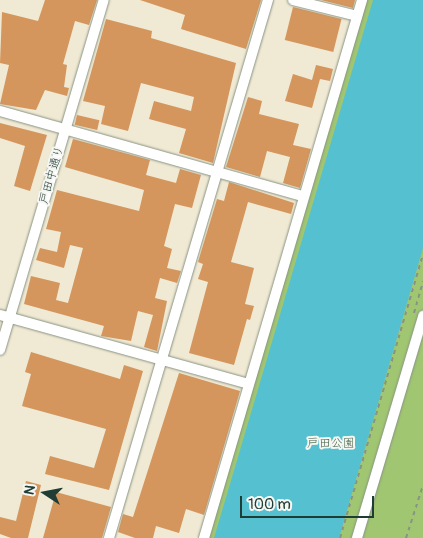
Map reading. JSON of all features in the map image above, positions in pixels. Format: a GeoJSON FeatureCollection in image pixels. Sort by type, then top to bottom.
{"type":"FeatureCollection","features":[{"type":"Feature","properties":{"kind":"street","name":"戸田中通り"},"geometry":{"type":"LineString","coordinates":[[0,350],[5,316],[66,128],[104,0]]}},
{"type":"Feature","properties":{"kind":"street"},"geometry":{"type":"LineString","coordinates":[[109,538],[268,0]]}},
{"type":"Feature","properties":{"kind":"street"},"geometry":{"type":"LineString","coordinates":[[293,0],[357,16]]}},
{"type":"Feature","properties":{"kind":"street"},"geometry":{"type":"LineString","coordinates":[[204,538],[362,0]]}},
{"type":"Feature","properties":{"kind":"street"},"geometry":{"type":"LineString","coordinates":[[0,111],[303,196]]}},
{"type":"Feature","properties":{"kind":"street"},"geometry":{"type":"LineString","coordinates":[[5,316],[249,384]]}},
{"type":"Feature","properties":{"kind":"street"},"geometry":{"type":"LineString","coordinates":[[357,538],[423,316]]}},
{"type":"Feature","properties":{"kind":"path"},"geometry":{"type":"LineString","coordinates":[[340,538],[423,254]]}},
{"type":"Feature","properties":{"kind":"path"},"geometry":{"type":"LineString","coordinates":[[406,538],[423,485]]}},
{"type":"Feature","properties":{"kind":"green space","name":"戸田公園"},"geometry":{"type":"Polygon","coordinates":[[[363,0],[423,0],[423,538],[209,538],[363,0]]]}},
{"type":"Feature","properties":{"kind":"water","name":"戸田公園"},"geometry":{"type":"Polygon","coordinates":[[[373,0],[423,0],[423,248],[339,538],[214,538],[373,0]]]}},
{"type":"Feature","properties":{"kind":"building"},"geometry":{"type":"Polygon","coordinates":[[[45,0],[97,0],[89,25],[75,21],[63,64],[67,65],[64,87],[69,88],[67,96],[45,90],[36,110],[0,104],[9,65],[0,63],[2,12],[38,21],[45,0]]]}},
{"type":"Feature","properties":{"kind":"building"},"geometry":{"type":"Polygon","coordinates":[[[140,0],[261,0],[246,49],[181,29],[185,15],[140,0]]]}},
{"type":"Feature","properties":{"kind":"building"},"geometry":{"type":"Polygon","coordinates":[[[321,0],[355,0],[353,8],[321,0]]]}},
{"type":"Feature","properties":{"kind":"building"},"geometry":{"type":"Polygon","coordinates":[[[293,7],[342,19],[333,52],[285,40],[293,7]]]}},
{"type":"Feature","properties":{"kind":"building"},"geometry":{"type":"Polygon","coordinates":[[[106,19],[152,31],[151,38],[236,63],[213,163],[179,153],[186,129],[149,119],[154,101],[191,111],[194,97],[141,83],[128,131],[101,124],[105,106],[83,101],[106,19]]]}},
{"type":"Feature","properties":{"kind":"building"},"geometry":{"type":"Polygon","coordinates":[[[316,65],[333,69],[330,81],[320,79],[312,108],[285,101],[293,74],[312,80],[316,65]]]}},
{"type":"Feature","properties":{"kind":"building"},"geometry":{"type":"Polygon","coordinates":[[[248,97],[262,101],[259,114],[299,124],[293,145],[311,149],[300,188],[283,183],[290,157],[267,151],[260,177],[226,167],[248,97]]]}},
{"type":"Feature","properties":{"kind":"building"},"geometry":{"type":"Polygon","coordinates":[[[77,115],[99,120],[97,130],[75,125],[77,115]]]}},
{"type":"Feature","properties":{"kind":"building"},"geometry":{"type":"Polygon","coordinates":[[[0,123],[47,135],[30,191],[14,186],[25,146],[0,138],[0,123]]]}},
{"type":"Feature","properties":{"kind":"building"},"geometry":{"type":"Polygon","coordinates":[[[73,139],[150,160],[146,175],[176,183],[180,169],[201,175],[192,208],[175,204],[164,246],[172,249],[167,268],[181,271],[177,283],[160,278],[155,298],[167,301],[157,351],[144,347],[153,315],[138,311],[131,341],[101,336],[104,326],[24,304],[31,276],[60,283],[56,300],[68,303],[83,248],[70,245],[64,268],[36,260],[40,248],[57,252],[61,232],[46,229],[57,190],[139,211],[144,190],[65,167],[73,139]]]}},
{"type":"Feature","properties":{"kind":"building"},"geometry":{"type":"Polygon","coordinates":[[[229,182],[294,203],[291,214],[248,202],[231,262],[254,268],[245,304],[254,306],[250,320],[247,319],[234,365],[189,353],[208,282],[198,279],[203,264],[198,262],[217,199],[224,201],[229,182]]]}},
{"type":"Feature","properties":{"kind":"building"},"geometry":{"type":"Polygon","coordinates":[[[31,352],[120,379],[124,365],[143,371],[109,490],[45,474],[50,456],[94,468],[106,429],[22,406],[31,374],[25,372],[31,352]]]}},
{"type":"Feature","properties":{"kind":"building"},"geometry":{"type":"Polygon","coordinates":[[[179,373],[240,391],[204,515],[186,509],[179,533],[156,526],[153,538],[135,538],[118,532],[123,514],[133,517],[179,373]]]}},
{"type":"Feature","properties":{"kind":"building"},"geometry":{"type":"Polygon","coordinates":[[[26,481],[41,485],[28,538],[11,538],[0,534],[0,517],[16,521],[26,481]]]}},
{"type":"Feature","properties":{"kind":"building"},"geometry":{"type":"Polygon","coordinates":[[[56,492],[111,507],[102,538],[43,538],[56,492]]]}}]}
